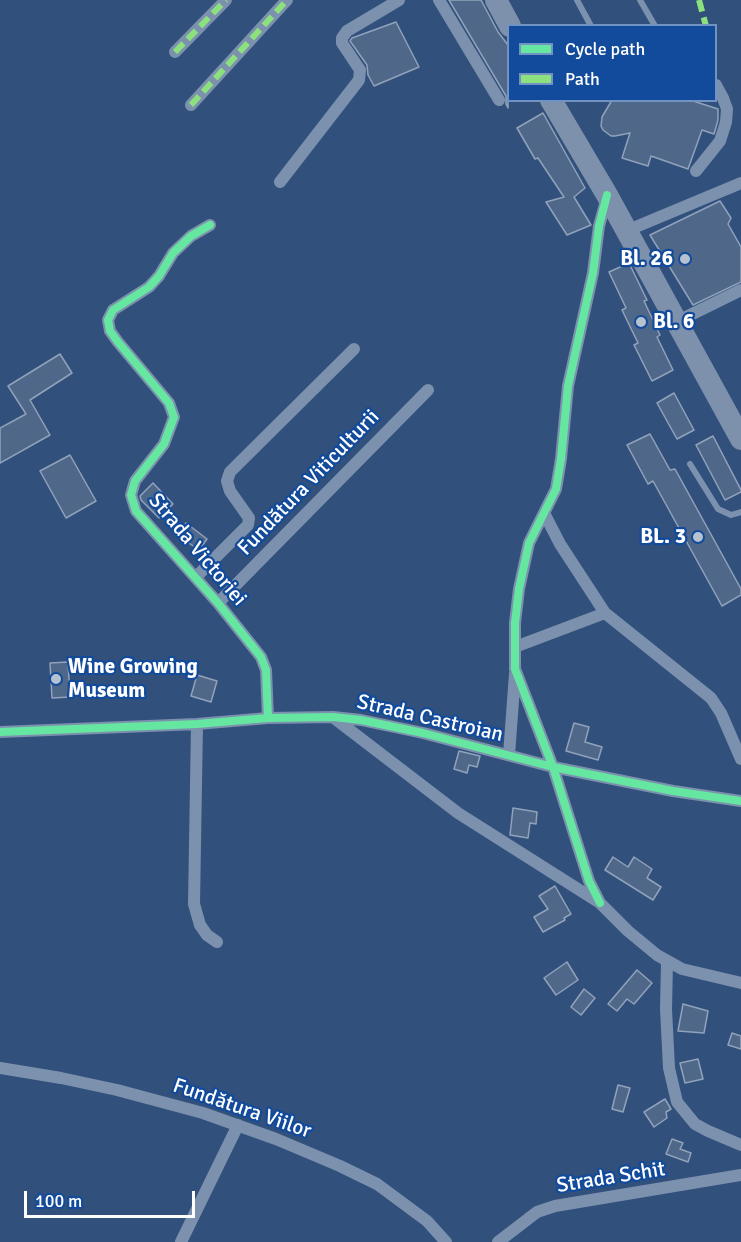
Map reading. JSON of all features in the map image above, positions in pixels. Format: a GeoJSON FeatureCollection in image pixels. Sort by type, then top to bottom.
{"type":"FeatureCollection","features":[{"type":"Feature","properties":{"kind":"highway"},"geometry":{"type":"LineString","coordinates":[[496,0],[509,24]]}},
{"type":"Feature","properties":{"kind":"highway"},"geometry":{"type":"LineString","coordinates":[[552,102],[607,195],[741,439]]}},
{"type":"Feature","properties":{"kind":"street"},"geometry":{"type":"LineString","coordinates":[[175,52],[226,0]]}},
{"type":"Feature","properties":{"kind":"street"},"geometry":{"type":"LineString","coordinates":[[191,105],[287,0]]}},
{"type":"Feature","properties":{"kind":"street"},"geometry":{"type":"LineString","coordinates":[[280,182],[359,80],[360,70],[342,43],[342,38],[347,31],[399,0]]}},
{"type":"Feature","properties":{"kind":"street"},"geometry":{"type":"LineString","coordinates":[[439,0],[499,100]]}},
{"type":"Feature","properties":{"kind":"street"},"geometry":{"type":"LineString","coordinates":[[696,171],[720,141],[726,122],[727,109],[717,87]]}},
{"type":"Feature","properties":{"kind":"street"},"geometry":{"type":"LineString","coordinates":[[626,231],[741,183]]}},
{"type":"Feature","properties":{"kind":"street"},"geometry":{"type":"LineString","coordinates":[[509,755],[516,612],[525,559],[529,543],[556,489],[560,473],[568,386],[593,273],[599,226],[607,195]]}},
{"type":"Feature","properties":{"kind":"street","name":"Strada Victoriei"},"geometry":{"type":"LineString","coordinates":[[210,225],[191,236],[173,253],[159,276],[149,287],[113,310],[108,320],[110,331],[117,342],[169,403],[174,417],[164,444],[135,481],[131,495],[136,511],[196,577],[261,657],[266,669],[268,718]]}},
{"type":"Feature","properties":{"kind":"street"},"geometry":{"type":"LineString","coordinates":[[676,322],[741,290]]}},
{"type":"Feature","properties":{"kind":"street"},"geometry":{"type":"LineString","coordinates":[[196,577],[248,525],[249,518],[230,491],[227,481],[230,472],[354,349]]}},
{"type":"Feature","properties":{"kind":"street","name":"Fundătura Viticulturii"},"geometry":{"type":"LineString","coordinates":[[218,603],[428,390]]}},
{"type":"Feature","properties":{"kind":"street"},"geometry":{"type":"LineString","coordinates":[[544,513],[560,544],[605,613],[711,698],[721,713],[741,759]]}},
{"type":"Feature","properties":{"kind":"street"},"geometry":{"type":"LineString","coordinates":[[515,646],[605,613]]}},
{"type":"Feature","properties":{"kind":"street"},"geometry":{"type":"LineString","coordinates":[[515,669],[553,767],[589,881],[600,903]]}},
{"type":"Feature","properties":{"kind":"street"},"geometry":{"type":"LineString","coordinates":[[333,717],[458,813],[600,903],[643,945],[668,962],[696,974],[741,983]]}},
{"type":"Feature","properties":{"kind":"street","name":"Strada Castroian"},"geometry":{"type":"LineString","coordinates":[[0,732],[197,724],[268,718],[333,717],[389,726],[553,767],[673,791],[741,801]]}},
{"type":"Feature","properties":{"kind":"street"},"geometry":{"type":"LineString","coordinates":[[197,724],[194,904],[200,925],[207,935],[217,942]]}},
{"type":"Feature","properties":{"kind":"street"},"geometry":{"type":"LineString","coordinates":[[668,962],[666,1009],[669,1068],[676,1102],[695,1124],[741,1145]]}},
{"type":"Feature","properties":{"kind":"street","name":"Fundătura Viilor"},"geometry":{"type":"LineString","coordinates":[[0,1068],[117,1090],[238,1125],[340,1166],[377,1184],[418,1214],[446,1242]]}},
{"type":"Feature","properties":{"kind":"street"},"geometry":{"type":"LineString","coordinates":[[181,1242],[238,1125]]}},
{"type":"Feature","properties":{"kind":"street","name":"Strada Schit"},"geometry":{"type":"LineString","coordinates":[[498,1242],[537,1212],[555,1206],[741,1174]]}},
{"type":"Feature","properties":{"kind":"lane"},"geometry":{"type":"LineString","coordinates":[[577,0],[590,24]]}},
{"type":"Feature","properties":{"kind":"lane"},"geometry":{"type":"LineString","coordinates":[[640,0],[654,24]]}},
{"type":"Feature","properties":{"kind":"lane"},"geometry":{"type":"LineString","coordinates":[[690,464],[718,509],[731,515],[741,512]]}},
{"type":"Feature","properties":{"kind":"building"},"geometry":{"type":"Polygon","coordinates":[[[449,0],[481,0],[507,44],[508,108],[506,104],[506,96],[449,0]]]}},
{"type":"Feature","properties":{"kind":"building"},"geometry":{"type":"Polygon","coordinates":[[[396,22],[419,67],[374,86],[368,75],[367,65],[350,41],[352,38],[396,22]]]}},
{"type":"Feature","properties":{"kind":"building"},"geometry":{"type":"Polygon","coordinates":[[[611,102],[696,102],[718,109],[714,134],[702,130],[688,169],[651,156],[648,166],[622,158],[630,133],[611,136],[601,126],[602,117],[611,102]]]}},
{"type":"Feature","properties":{"kind":"building"},"geometry":{"type":"Polygon","coordinates":[[[543,113],[585,188],[574,197],[591,225],[567,235],[546,202],[564,197],[538,158],[535,159],[517,128],[543,113]]]}},
{"type":"Feature","properties":{"kind":"building","name":"Bl. 26"},"geometry":{"type":"Polygon","coordinates":[[[720,201],[731,218],[728,224],[741,247],[741,282],[693,305],[650,235],[720,201]]]}},
{"type":"Feature","properties":{"kind":"building","name":"Bl. 6"},"geometry":{"type":"Polygon","coordinates":[[[629,263],[647,300],[644,301],[660,335],[657,337],[673,370],[652,381],[634,345],[638,343],[622,310],[626,308],[609,272],[629,263]]]}},
{"type":"Feature","properties":{"kind":"building"},"geometry":{"type":"Polygon","coordinates":[[[60,354],[72,373],[30,400],[50,435],[0,463],[0,428],[26,414],[8,386],[60,354]]]}},
{"type":"Feature","properties":{"kind":"building"},"geometry":{"type":"Polygon","coordinates":[[[674,393],[694,430],[677,439],[657,403],[674,393]]]}},
{"type":"Feature","properties":{"kind":"building","name":"BL. 3"},"geometry":{"type":"Polygon","coordinates":[[[650,434],[670,470],[675,469],[741,589],[741,595],[722,606],[653,481],[648,484],[627,445],[650,434]]]}},
{"type":"Feature","properties":{"kind":"building"},"geometry":{"type":"Polygon","coordinates":[[[713,436],[741,490],[725,500],[696,445],[713,436]]]}},
{"type":"Feature","properties":{"kind":"building"},"geometry":{"type":"Polygon","coordinates":[[[70,455],[96,501],[66,518],[40,471],[70,455]]]}},
{"type":"Feature","properties":{"kind":"building"},"geometry":{"type":"Polygon","coordinates":[[[153,483],[173,504],[159,518],[141,500],[140,496],[153,483]]]}},
{"type":"Feature","properties":{"kind":"building"},"geometry":{"type":"Polygon","coordinates":[[[186,523],[207,539],[199,550],[177,535],[186,523]]]}},
{"type":"Feature","properties":{"kind":"building"},"geometry":{"type":"Polygon","coordinates":[[[68,662],[70,697],[52,698],[50,663],[68,662]]]}},
{"type":"Feature","properties":{"kind":"building"},"geometry":{"type":"Polygon","coordinates":[[[197,675],[217,681],[211,702],[191,696],[197,675]]]}},
{"type":"Feature","properties":{"kind":"building"},"geometry":{"type":"Polygon","coordinates":[[[574,723],[589,727],[585,742],[602,747],[598,760],[566,751],[574,723]]]}},
{"type":"Feature","properties":{"kind":"building"},"geometry":{"type":"Polygon","coordinates":[[[459,751],[480,756],[477,767],[469,765],[467,773],[454,769],[459,751]]]}},
{"type":"Feature","properties":{"kind":"building"},"geometry":{"type":"Polygon","coordinates":[[[513,808],[537,812],[536,824],[530,823],[528,838],[510,835],[513,808]]]}},
{"type":"Feature","properties":{"kind":"building"},"geometry":{"type":"Polygon","coordinates":[[[613,857],[628,867],[634,857],[652,869],[647,878],[661,887],[653,900],[605,870],[613,857]]]}},
{"type":"Feature","properties":{"kind":"building"},"geometry":{"type":"Polygon","coordinates":[[[555,886],[571,914],[564,918],[565,920],[543,932],[534,917],[548,909],[539,896],[555,886]]]}},
{"type":"Feature","properties":{"kind":"building"},"geometry":{"type":"Polygon","coordinates":[[[567,962],[578,980],[556,995],[544,978],[567,962]]]}},
{"type":"Feature","properties":{"kind":"building"},"geometry":{"type":"Polygon","coordinates":[[[637,970],[652,983],[634,1004],[627,999],[617,1011],[608,1004],[637,970]]]}},
{"type":"Feature","properties":{"kind":"building"},"geometry":{"type":"Polygon","coordinates":[[[584,989],[595,998],[581,1015],[571,1007],[584,989]]]}},
{"type":"Feature","properties":{"kind":"building"},"geometry":{"type":"Polygon","coordinates":[[[683,1004],[708,1011],[704,1033],[678,1031],[683,1004]]]}},
{"type":"Feature","properties":{"kind":"building"},"geometry":{"type":"Polygon","coordinates":[[[732,1033],[741,1036],[741,1049],[728,1045],[732,1033]]]}},
{"type":"Feature","properties":{"kind":"building"},"geometry":{"type":"Polygon","coordinates":[[[698,1059],[703,1079],[685,1083],[680,1063],[698,1059]]]}},
{"type":"Feature","properties":{"kind":"building"},"geometry":{"type":"Polygon","coordinates":[[[618,1085],[630,1088],[623,1112],[612,1109],[618,1085]]]}},
{"type":"Feature","properties":{"kind":"building"},"geometry":{"type":"Polygon","coordinates":[[[665,1099],[671,1109],[666,1112],[667,1118],[654,1127],[644,1112],[665,1099]]]}},
{"type":"Feature","properties":{"kind":"building"},"geometry":{"type":"Polygon","coordinates":[[[672,1139],[683,1143],[680,1149],[691,1153],[688,1162],[666,1154],[672,1139]]]}},
{"type":"Feature","properties":{"kind":"marked path"},"geometry":{"type":"LineString","coordinates":[[175,52],[226,0]]}},
{"type":"Feature","properties":{"kind":"marked path"},"geometry":{"type":"LineString","coordinates":[[191,105],[287,0]]}},
{"type":"Feature","properties":{"kind":"marked path"},"geometry":{"type":"LineString","coordinates":[[699,0],[705,24]]}},
{"type":"Feature","properties":{"kind":"cycle path"},"geometry":{"type":"LineString","coordinates":[[600,903],[589,881],[553,767],[515,669],[515,623],[519,589],[529,543],[556,489],[568,386],[593,273],[599,226],[607,195]]}},
{"type":"Feature","properties":{"kind":"cycle path"},"geometry":{"type":"LineString","coordinates":[[210,225],[191,236],[173,253],[159,276],[149,287],[113,310],[108,320],[110,331],[169,403],[174,417],[164,444],[135,481],[131,495],[136,511],[218,603],[261,657],[266,670],[268,718]]}},
{"type":"Feature","properties":{"kind":"cycle path"},"geometry":{"type":"LineString","coordinates":[[0,732],[197,724],[268,718],[333,717],[361,720],[423,733],[553,767],[673,791],[741,801]]}},
{"type":"Feature","properties":{"kind":"place","name":"Bl. 26"},"geometry":{"type":"Point","coordinates":[685,259]}},
{"type":"Feature","properties":{"kind":"place","name":"Bl. 6"},"geometry":{"type":"Point","coordinates":[641,322]}},
{"type":"Feature","properties":{"kind":"place","name":"BL. 3"},"geometry":{"type":"Point","coordinates":[698,537]}},
{"type":"Feature","properties":{"kind":"place","name":"Wine Growing Museum"},"geometry":{"type":"Point","coordinates":[56,679]}}]}
